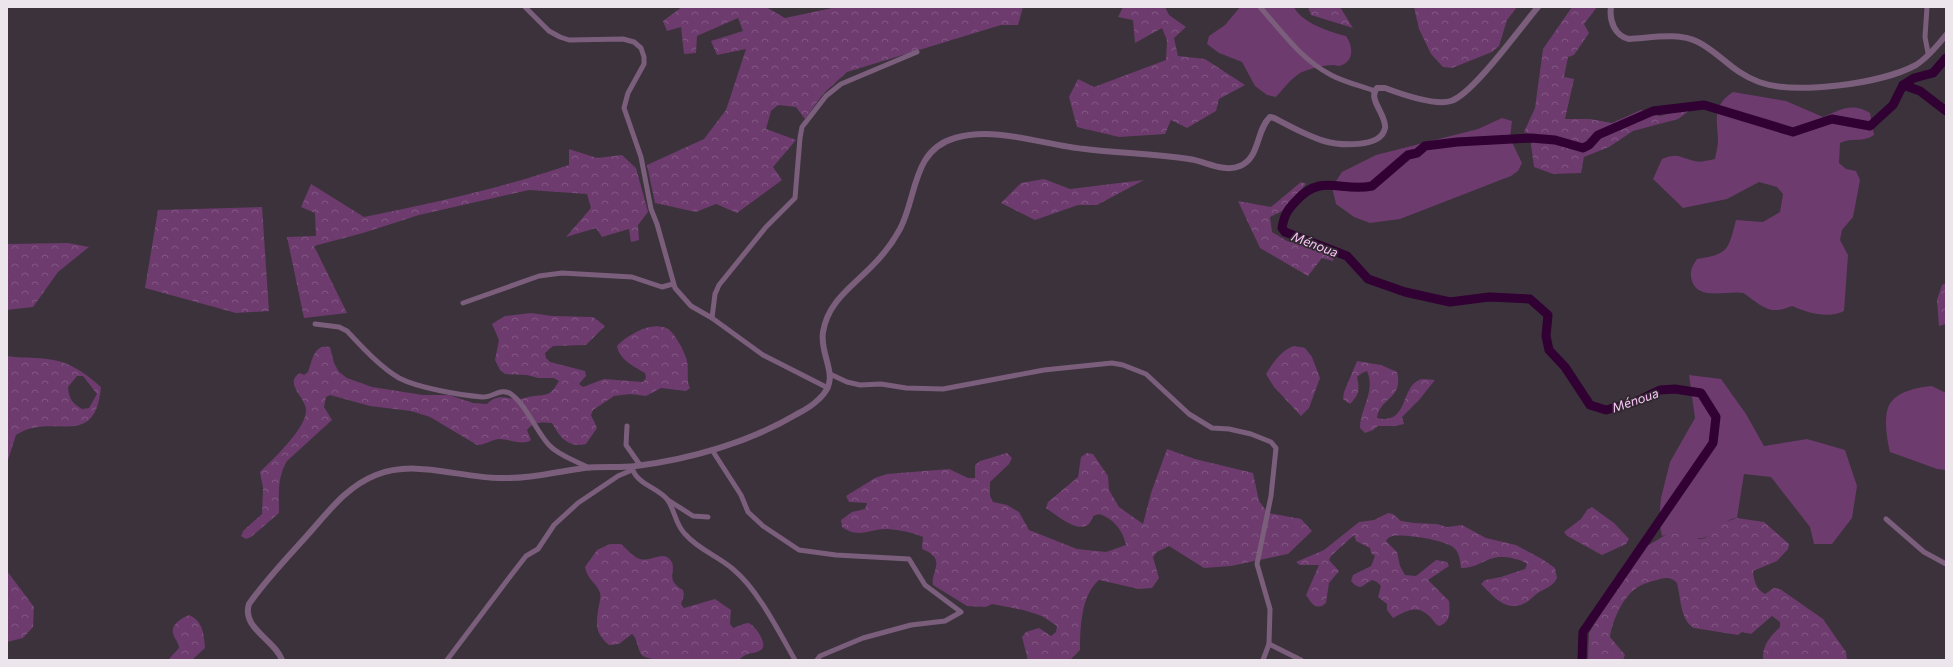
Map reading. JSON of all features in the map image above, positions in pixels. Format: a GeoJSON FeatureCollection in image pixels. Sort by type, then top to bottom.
{"type":"FeatureCollection","features":[{"type":"Feature","properties":{"kind":"street"},"geometry":{"type":"LineString","coordinates":[[525,7],[550,31],[560,37],[569,40],[601,38],[630,40],[634,42],[643,52],[644,64],[628,93],[624,108],[641,157],[651,209],[657,224],[673,284],[679,294],[691,306],[712,318],[763,355],[828,388]]}},
{"type":"Feature","properties":{"kind":"street"},"geometry":{"type":"LineString","coordinates":[[1260,7],[1294,47],[1312,62],[1332,76],[1375,91]]}},
{"type":"Feature","properties":{"kind":"street"},"geometry":{"type":"LineString","coordinates":[[1375,91],[1377,88],[1385,88],[1437,102],[1450,101],[1457,98],[1472,85],[1538,7]]}},
{"type":"Feature","properties":{"kind":"street"},"geometry":{"type":"LineString","coordinates":[[1611,7],[1611,20],[1617,32],[1623,38],[1629,39],[1668,36],[1692,39],[1707,47],[1734,70],[1757,82],[1772,86],[1810,87],[1856,84],[1908,68],[1916,64],[1946,35]]}},
{"type":"Feature","properties":{"kind":"street"},"geometry":{"type":"LineString","coordinates":[[1927,7],[1925,37],[1928,53]]}},
{"type":"Feature","properties":{"kind":"street"},"geometry":{"type":"LineString","coordinates":[[712,318],[715,294],[719,285],[766,227],[795,198],[802,127],[826,96],[841,84],[918,52]]}},
{"type":"Feature","properties":{"kind":"street"},"geometry":{"type":"LineString","coordinates":[[282,660],[276,648],[252,625],[248,615],[249,604],[334,505],[355,486],[378,474],[402,470],[426,470],[501,478],[589,468],[632,468],[712,450],[742,440],[790,418],[820,399],[828,388],[830,374],[823,339],[826,322],[831,308],[843,293],[872,266],[900,230],[906,216],[917,174],[924,161],[937,147],[946,141],[967,136],[1002,135],[1084,149],[1195,160],[1214,166],[1232,168],[1240,166],[1250,157],[1257,145],[1264,124],[1270,117],[1324,141],[1351,144],[1375,140],[1382,135],[1385,128],[1385,123],[1375,98],[1375,91]]}},
{"type":"Feature","properties":{"kind":"street"},"geometry":{"type":"LineString","coordinates":[[463,304],[539,276],[562,273],[632,277],[662,287],[673,284]]}},
{"type":"Feature","properties":{"kind":"street"},"geometry":{"type":"LineString","coordinates":[[315,324],[339,327],[347,331],[391,373],[405,380],[442,390],[475,396],[487,397],[500,392],[511,394],[525,410],[550,446],[557,452],[589,468]]}},
{"type":"Feature","properties":{"kind":"street"},"geometry":{"type":"LineString","coordinates":[[830,374],[860,386],[880,384],[906,388],[943,389],[1044,370],[1112,363],[1123,365],[1146,374],[1189,414],[1212,428],[1238,431],[1271,442],[1276,448],[1275,465],[1271,496],[1257,564],[1269,604],[1269,644],[1263,660]]}},
{"type":"Feature","properties":{"kind":"street"},"geometry":{"type":"LineString","coordinates":[[626,426],[626,445],[640,466]]}},
{"type":"Feature","properties":{"kind":"street"},"geometry":{"type":"LineString","coordinates":[[712,450],[741,495],[748,512],[763,526],[798,550],[836,555],[909,559],[925,585],[961,612],[945,621],[911,625],[863,638],[820,656],[817,660]]}},
{"type":"Feature","properties":{"kind":"street"},"geometry":{"type":"LineString","coordinates":[[632,468],[641,481],[668,500],[693,516],[708,517]]}},
{"type":"Feature","properties":{"kind":"street"},"geometry":{"type":"LineString","coordinates":[[447,660],[526,556],[538,549],[554,525],[578,503],[632,468]]}},
{"type":"Feature","properties":{"kind":"street"},"geometry":{"type":"LineString","coordinates":[[668,500],[681,530],[685,535],[702,550],[733,569],[747,584],[758,599],[795,660]]}},
{"type":"Feature","properties":{"kind":"street"},"geometry":{"type":"LineString","coordinates":[[1886,519],[1924,552],[1946,564]]}},
{"type":"Feature","properties":{"kind":"street"},"geometry":{"type":"LineString","coordinates":[[1269,644],[1301,660]]}},
{"type":"Feature","properties":{"kind":"green space"},"geometry":{"type":"Polygon","coordinates":[[[682,7],[766,7],[785,18],[837,7],[1023,7],[1018,25],[1001,25],[847,72],[823,94],[805,119],[796,107],[778,105],[771,111],[766,129],[796,140],[773,167],[782,180],[737,213],[716,204],[696,212],[655,203],[647,165],[704,139],[726,110],[746,49],[717,55],[711,41],[743,31],[738,18],[697,36],[696,53],[684,54],[681,27],[667,31],[663,21],[682,7]]]}},
{"type":"Feature","properties":{"kind":"green space"},"geometry":{"type":"Polygon","coordinates":[[[1123,7],[1165,7],[1169,15],[1186,27],[1174,38],[1178,56],[1205,59],[1245,85],[1219,99],[1216,111],[1187,128],[1171,120],[1165,134],[1119,137],[1077,127],[1069,97],[1078,79],[1094,87],[1166,60],[1167,40],[1162,28],[1135,43],[1133,20],[1118,17],[1123,7]]]}},
{"type":"Feature","properties":{"kind":"green space"},"geometry":{"type":"Polygon","coordinates":[[[1240,7],[1294,7],[1303,18],[1317,26],[1346,36],[1351,49],[1350,57],[1348,61],[1339,66],[1325,66],[1300,73],[1290,81],[1276,97],[1267,95],[1255,86],[1242,62],[1219,53],[1207,44],[1209,36],[1225,25],[1240,7]]]}},
{"type":"Feature","properties":{"kind":"green space"},"geometry":{"type":"Polygon","coordinates":[[[1308,7],[1340,7],[1353,28],[1311,15],[1308,7]]]}},
{"type":"Feature","properties":{"kind":"green space"},"geometry":{"type":"Polygon","coordinates":[[[1414,7],[1517,7],[1507,20],[1499,46],[1492,52],[1452,68],[1443,67],[1431,54],[1419,29],[1414,7]]]}},
{"type":"Feature","properties":{"kind":"green space"},"geometry":{"type":"Polygon","coordinates":[[[1572,7],[1597,7],[1584,24],[1589,33],[1574,55],[1568,57],[1564,77],[1574,79],[1565,119],[1590,119],[1612,123],[1641,110],[1660,116],[1694,107],[1678,119],[1633,131],[1609,147],[1584,157],[1581,173],[1553,174],[1534,167],[1531,145],[1532,135],[1524,132],[1535,108],[1543,49],[1572,7]]]}},
{"type":"Feature","properties":{"kind":"green space"},"geometry":{"type":"Polygon","coordinates":[[[1733,92],[1786,101],[1823,117],[1846,108],[1857,108],[1870,113],[1874,135],[1865,139],[1849,140],[1840,143],[1839,163],[1846,169],[1856,171],[1860,180],[1853,217],[1842,230],[1840,240],[1848,255],[1844,311],[1831,315],[1825,315],[1811,313],[1792,306],[1781,310],[1772,310],[1763,307],[1743,293],[1707,293],[1700,291],[1695,287],[1691,275],[1697,259],[1715,255],[1726,249],[1729,244],[1736,220],[1763,222],[1780,212],[1783,194],[1777,187],[1759,182],[1727,199],[1683,208],[1653,179],[1662,159],[1668,157],[1679,156],[1697,162],[1715,159],[1718,142],[1717,113],[1722,102],[1733,92]]]}},
{"type":"Feature","properties":{"kind":"green space"},"geometry":{"type":"Polygon","coordinates":[[[1502,118],[1512,121],[1510,138],[1522,163],[1518,171],[1511,176],[1400,219],[1370,223],[1354,217],[1336,204],[1332,187],[1342,172],[1376,155],[1478,129],[1502,118]]]}},
{"type":"Feature","properties":{"kind":"green space"},"geometry":{"type":"Polygon","coordinates":[[[569,149],[597,158],[622,155],[636,168],[648,212],[638,225],[639,240],[631,242],[629,229],[602,237],[596,228],[566,237],[591,208],[587,194],[529,190],[419,215],[363,233],[314,246],[347,313],[304,318],[287,237],[316,236],[315,213],[301,207],[311,184],[364,217],[467,194],[518,181],[569,165],[569,149]]]}},
{"type":"Feature","properties":{"kind":"green space"},"geometry":{"type":"Polygon","coordinates":[[[1044,179],[1070,189],[1144,180],[1097,205],[1078,205],[1035,220],[1001,203],[1021,183],[1044,179]]]}},
{"type":"Feature","properties":{"kind":"green space"},"geometry":{"type":"Polygon","coordinates":[[[1301,182],[1306,184],[1282,211],[1270,217],[1272,232],[1287,241],[1335,254],[1333,261],[1322,258],[1308,276],[1260,248],[1238,201],[1271,207],[1301,182]]]}},
{"type":"Feature","properties":{"kind":"green space"},"geometry":{"type":"Polygon","coordinates":[[[262,207],[269,311],[236,313],[145,288],[158,210],[262,207]]]}},
{"type":"Feature","properties":{"kind":"green space"},"geometry":{"type":"Polygon","coordinates":[[[68,243],[89,247],[58,272],[33,307],[7,310],[7,244],[68,243]]]}},
{"type":"Feature","properties":{"kind":"green space"},"geometry":{"type":"Polygon","coordinates":[[[1946,283],[1946,324],[1939,326],[1937,300],[1942,285],[1946,283]]]}},
{"type":"Feature","properties":{"kind":"green space"},"geometry":{"type":"Polygon","coordinates":[[[531,313],[552,316],[593,317],[605,326],[586,345],[553,346],[545,353],[546,358],[550,362],[585,371],[586,376],[579,384],[583,387],[604,379],[643,382],[646,378],[645,373],[624,359],[621,356],[617,346],[634,333],[655,326],[668,329],[681,346],[687,361],[688,382],[690,388],[686,391],[661,388],[646,396],[630,394],[614,396],[593,410],[591,415],[597,428],[586,444],[579,445],[569,443],[561,437],[552,423],[538,423],[532,425],[527,430],[531,440],[527,442],[499,439],[477,445],[430,417],[411,411],[370,406],[330,395],[326,397],[324,407],[332,420],[287,461],[284,467],[279,486],[279,513],[251,537],[246,539],[241,536],[243,531],[262,514],[263,488],[260,472],[288,443],[301,426],[305,417],[305,405],[294,386],[294,381],[295,377],[300,373],[304,375],[308,372],[312,358],[317,350],[325,346],[330,347],[334,363],[339,372],[347,378],[372,387],[423,395],[449,395],[473,403],[487,404],[502,397],[521,399],[549,393],[559,381],[554,378],[538,378],[527,375],[505,374],[500,370],[495,360],[499,340],[492,324],[505,316],[531,313]]]}},
{"type":"Feature","properties":{"kind":"green space"},"geometry":{"type":"Polygon","coordinates":[[[1294,346],[1305,348],[1312,357],[1320,378],[1309,408],[1301,416],[1274,387],[1266,374],[1281,354],[1294,346]]]}},
{"type":"Feature","properties":{"kind":"green space"},"geometry":{"type":"Polygon","coordinates":[[[7,356],[55,360],[78,370],[101,387],[97,407],[90,419],[81,424],[30,429],[16,435],[7,463],[7,356]],[[77,376],[68,387],[69,395],[72,400],[82,409],[89,408],[97,394],[83,376],[77,376]]]}},
{"type":"Feature","properties":{"kind":"green space"},"geometry":{"type":"Polygon","coordinates":[[[1357,361],[1381,365],[1397,372],[1398,381],[1395,393],[1382,406],[1377,418],[1387,419],[1394,416],[1403,405],[1413,384],[1419,380],[1435,380],[1419,400],[1402,417],[1404,424],[1395,426],[1378,426],[1365,433],[1360,428],[1362,414],[1370,386],[1367,371],[1357,377],[1358,392],[1353,401],[1350,404],[1343,399],[1344,392],[1357,361]]]}},
{"type":"Feature","properties":{"kind":"green space"},"geometry":{"type":"Polygon","coordinates":[[[1689,375],[1721,379],[1746,414],[1764,446],[1807,439],[1845,450],[1857,486],[1852,518],[1832,544],[1814,544],[1810,527],[1771,477],[1744,474],[1737,518],[1731,519],[1706,537],[1702,538],[1693,538],[1673,534],[1662,536],[1659,521],[1661,498],[1670,462],[1695,418],[1689,375]]]}},
{"type":"Feature","properties":{"kind":"green space"},"geometry":{"type":"Polygon","coordinates":[[[1932,386],[1946,393],[1946,470],[1937,469],[1890,452],[1888,440],[1886,418],[1887,411],[1892,401],[1905,392],[1921,387],[1932,386]]]}},
{"type":"Feature","properties":{"kind":"green space"},"geometry":{"type":"Polygon","coordinates":[[[1167,449],[1195,459],[1253,473],[1259,501],[1268,513],[1301,519],[1312,531],[1288,554],[1231,566],[1204,568],[1169,546],[1157,552],[1153,557],[1159,578],[1152,588],[1139,589],[1099,580],[1088,594],[1085,603],[1081,622],[1080,650],[1070,660],[1028,660],[1022,637],[1026,632],[1039,628],[1051,636],[1056,632],[1057,626],[1042,616],[1023,610],[992,604],[986,607],[967,606],[933,585],[936,561],[930,553],[922,549],[923,537],[887,529],[859,533],[848,531],[842,527],[841,520],[852,512],[865,509],[867,503],[849,502],[846,496],[875,478],[887,474],[949,469],[968,478],[975,478],[975,465],[980,461],[1007,453],[1012,458],[1009,464],[990,482],[990,496],[993,502],[1007,505],[1019,512],[1029,530],[1077,549],[1106,552],[1126,545],[1117,525],[1099,514],[1093,516],[1089,523],[1078,527],[1064,521],[1046,508],[1048,502],[1078,477],[1081,457],[1087,453],[1093,454],[1108,476],[1109,490],[1119,507],[1143,524],[1151,493],[1167,449]]]}},
{"type":"Feature","properties":{"kind":"green space"},"geometry":{"type":"Polygon","coordinates":[[[1592,507],[1614,523],[1629,539],[1626,544],[1602,555],[1567,536],[1564,532],[1581,519],[1587,510],[1592,507]]]}},
{"type":"Feature","properties":{"kind":"green space"},"geometry":{"type":"Polygon","coordinates":[[[1388,513],[1393,514],[1401,521],[1437,524],[1447,527],[1462,525],[1486,538],[1516,545],[1555,568],[1557,578],[1556,581],[1525,603],[1510,606],[1499,601],[1481,584],[1485,580],[1501,577],[1525,569],[1527,564],[1522,561],[1512,558],[1496,557],[1475,566],[1461,568],[1457,552],[1450,545],[1425,538],[1393,536],[1386,541],[1397,552],[1400,566],[1405,575],[1416,576],[1436,560],[1447,562],[1449,566],[1428,580],[1449,601],[1450,609],[1448,619],[1439,626],[1428,615],[1419,610],[1410,610],[1393,618],[1387,610],[1387,604],[1378,597],[1381,586],[1377,582],[1372,580],[1359,587],[1351,581],[1353,575],[1371,566],[1375,556],[1371,553],[1370,548],[1356,541],[1354,535],[1331,556],[1329,560],[1339,571],[1329,583],[1326,603],[1322,606],[1312,604],[1306,595],[1319,565],[1300,565],[1296,562],[1324,550],[1359,522],[1374,520],[1388,513]]]}},
{"type":"Feature","properties":{"kind":"green space"},"geometry":{"type":"Polygon","coordinates":[[[1737,518],[1764,522],[1789,544],[1788,549],[1777,561],[1753,571],[1759,590],[1765,594],[1774,588],[1780,589],[1823,619],[1846,652],[1847,660],[1763,660],[1765,646],[1780,627],[1780,622],[1772,616],[1751,634],[1742,632],[1738,635],[1694,628],[1686,620],[1677,583],[1666,578],[1648,582],[1637,588],[1625,599],[1618,611],[1610,637],[1625,655],[1623,660],[1588,660],[1589,633],[1617,587],[1644,548],[1667,534],[1679,533],[1700,539],[1705,538],[1722,523],[1737,518]]]}},
{"type":"Feature","properties":{"kind":"green space"},"geometry":{"type":"Polygon","coordinates":[[[610,544],[621,544],[633,555],[643,560],[661,556],[667,557],[673,565],[673,581],[683,590],[684,595],[681,604],[684,608],[715,599],[731,610],[730,624],[733,628],[748,623],[757,630],[763,643],[761,650],[745,655],[739,660],[677,661],[645,657],[642,655],[632,634],[619,644],[609,645],[601,636],[597,627],[600,593],[588,576],[585,567],[597,550],[610,544]]]}},
{"type":"Feature","properties":{"kind":"green space"},"geometry":{"type":"Polygon","coordinates":[[[7,571],[34,607],[33,627],[23,638],[7,642],[7,571]]]}},
{"type":"Feature","properties":{"kind":"green space"},"geometry":{"type":"Polygon","coordinates":[[[189,615],[200,624],[202,628],[205,648],[192,660],[168,660],[179,648],[173,633],[175,624],[189,615]]]}},
{"type":"Feature","properties":{"kind":"waterway","name":"Ménoua"},"geometry":{"type":"LineString","coordinates":[[1582,660],[1583,632],[1713,443],[1716,417],[1701,393],[1675,389],[1660,390],[1635,402],[1606,410],[1590,405],[1565,367],[1549,350],[1546,336],[1548,315],[1530,299],[1489,297],[1450,302],[1405,292],[1368,279],[1347,256],[1285,232],[1282,228],[1288,210],[1305,192],[1314,187],[1323,185],[1351,187],[1372,186],[1408,155],[1417,153],[1425,146],[1457,142],[1531,138],[1555,140],[1583,148],[1589,145],[1598,135],[1653,111],[1704,105],[1793,132],[1832,119],[1870,126],[1893,105],[1903,85],[1914,78],[1933,73],[1946,58]]}},
{"type":"Feature","properties":{"kind":"waterway"},"geometry":{"type":"LineString","coordinates":[[1903,85],[1920,91],[1946,111]]}}]}
